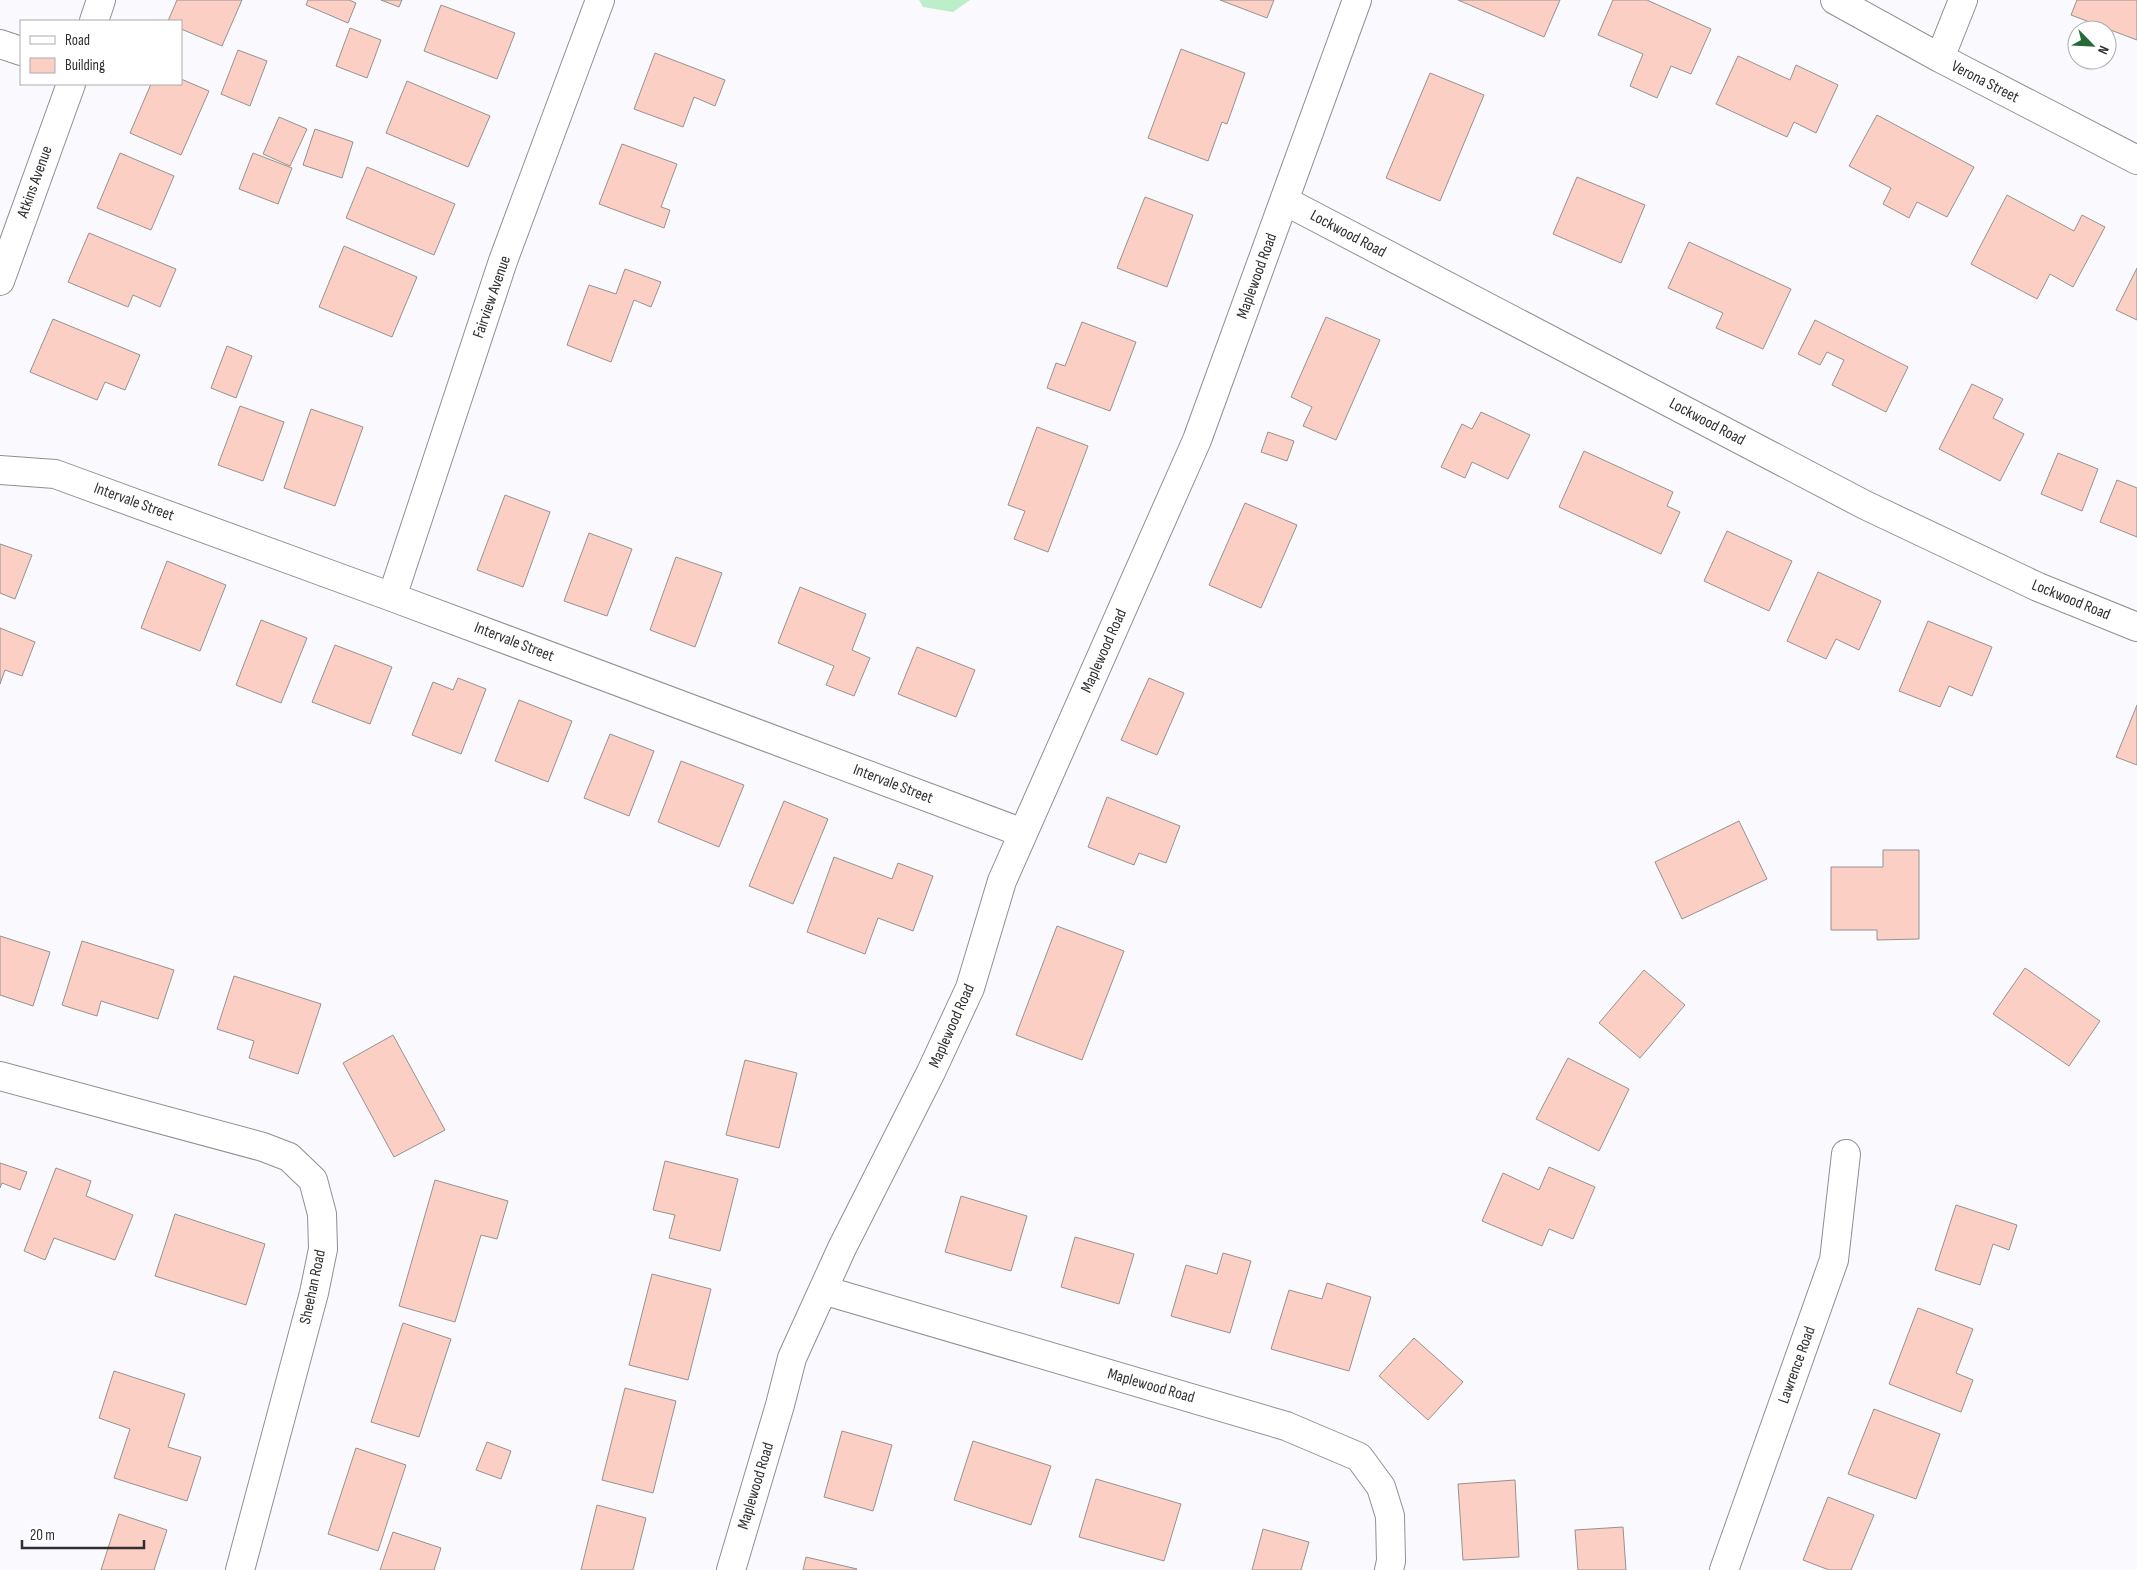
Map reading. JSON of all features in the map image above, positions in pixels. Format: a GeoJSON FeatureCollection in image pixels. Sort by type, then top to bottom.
{"type":"FeatureCollection","features":[{"type":"Feature","properties":{"kind":"street"},"geometry":{"type":"LineString","coordinates":[[94,20],[101,0]]}},
{"type":"Feature","properties":{"kind":"street","name":"Fairview Avenue"},"geometry":{"type":"LineString","coordinates":[[392,597],[504,261],[600,0]]}},
{"type":"Feature","properties":{"kind":"street","name":"Maplewood Road"},"geometry":{"type":"LineString","coordinates":[[731,1570],[792,1358],[822,1290],[970,988],[1002,881],[1197,440],[1357,0]]}},
{"type":"Feature","properties":{"kind":"street","name":"Verona Street"},"geometry":{"type":"LineString","coordinates":[[1836,0],[1940,58],[2137,160]]}},
{"type":"Feature","properties":{"kind":"street"},"geometry":{"type":"LineString","coordinates":[[1940,58],[1963,0]]}},
{"type":"Feature","properties":{"kind":"street"},"geometry":{"type":"LineString","coordinates":[[0,44],[20,51]]}},
{"type":"Feature","properties":{"kind":"street","name":"Atkins Avenue"},"geometry":{"type":"LineString","coordinates":[[0,280],[71,85]]}},
{"type":"Feature","properties":{"kind":"street","name":"Lockwood Road"},"geometry":{"type":"LineString","coordinates":[[1285,201],[1865,505],[2038,587],[2137,627]]}},
{"type":"Feature","properties":{"kind":"street","name":"Intervale Street"},"geometry":{"type":"LineString","coordinates":[[0,470],[56,474],[392,597],[1024,833]]}},
{"type":"Feature","properties":{"kind":"street","name":"Sheehan Road"},"geometry":{"type":"LineString","coordinates":[[0,1076],[263,1147],[289,1157],[313,1180],[322,1214],[323,1249],[314,1293],[240,1570]]}},
{"type":"Feature","properties":{"kind":"street","name":"Lawrence Road"},"geometry":{"type":"LineString","coordinates":[[1724,1570],[1834,1260],[1846,1154]]}},
{"type":"Feature","properties":{"kind":"street","name":"Maplewood Road"},"geometry":{"type":"LineString","coordinates":[[822,1290],[1286,1426],[1359,1457],[1381,1487],[1390,1516],[1391,1561],[1389,1570]]}},
{"type":"Feature","properties":{"kind":"green space"},"geometry":{"type":"Polygon","coordinates":[[[919,0],[970,0],[953,12],[923,7],[919,0]]]}},
{"type":"Feature","properties":{"kind":"building"},"geometry":{"type":"Polygon","coordinates":[[[177,0],[242,0],[222,46],[182,29],[182,20],[168,20],[177,0]]]}},
{"type":"Feature","properties":{"kind":"building"},"geometry":{"type":"Polygon","coordinates":[[[308,0],[349,0],[356,3],[348,23],[306,5],[308,0]]]}},
{"type":"Feature","properties":{"kind":"building"},"geometry":{"type":"Polygon","coordinates":[[[381,0],[402,0],[399,7],[381,0]]]}},
{"type":"Feature","properties":{"kind":"building"},"geometry":{"type":"Polygon","coordinates":[[[1220,0],[1274,0],[1267,18],[1220,0]]]}},
{"type":"Feature","properties":{"kind":"building"},"geometry":{"type":"Polygon","coordinates":[[[1458,0],[1560,0],[1544,37],[1458,0]]]}},
{"type":"Feature","properties":{"kind":"building"},"geometry":{"type":"Polygon","coordinates":[[[1613,0],[1647,0],[1711,29],[1691,74],[1671,66],[1657,98],[1630,86],[1643,54],[1598,35],[1613,0]]]}},
{"type":"Feature","properties":{"kind":"building"},"geometry":{"type":"Polygon","coordinates":[[[2077,0],[2137,0],[2137,40],[2117,32],[2117,20],[2084,20],[2071,15],[2077,0]]]}},
{"type":"Feature","properties":{"kind":"building"},"geometry":{"type":"Polygon","coordinates":[[[441,5],[515,33],[497,79],[424,51],[441,5]]]}},
{"type":"Feature","properties":{"kind":"building"},"geometry":{"type":"Polygon","coordinates":[[[350,28],[381,40],[367,78],[336,66],[350,28]]]}},
{"type":"Feature","properties":{"kind":"building"},"geometry":{"type":"Polygon","coordinates":[[[1181,49],[1245,73],[1227,124],[1222,122],[1208,161],[1148,138],[1181,49]]]}},
{"type":"Feature","properties":{"kind":"building"},"geometry":{"type":"Polygon","coordinates":[[[238,50],[267,61],[250,106],[221,94],[238,50]]]}},
{"type":"Feature","properties":{"kind":"building"},"geometry":{"type":"Polygon","coordinates":[[[655,53],[725,80],[715,106],[694,97],[683,127],[634,109],[655,53]]]}},
{"type":"Feature","properties":{"kind":"building"},"geometry":{"type":"Polygon","coordinates":[[[1738,56],[1790,80],[1796,65],[1838,85],[1816,133],[1794,122],[1787,137],[1716,104],[1738,56]]]}},
{"type":"Feature","properties":{"kind":"building"},"geometry":{"type":"Polygon","coordinates":[[[1430,73],[1484,95],[1440,201],[1386,178],[1430,73]]]}},
{"type":"Feature","properties":{"kind":"building"},"geometry":{"type":"Polygon","coordinates":[[[182,79],[209,91],[181,155],[130,133],[151,85],[182,85],[182,79]]]}},
{"type":"Feature","properties":{"kind":"building"},"geometry":{"type":"Polygon","coordinates":[[[407,81],[490,116],[468,167],[386,133],[407,81]]]}},
{"type":"Feature","properties":{"kind":"building"},"geometry":{"type":"Polygon","coordinates":[[[1877,115],[1974,167],[1947,217],[1917,202],[1909,218],[1883,204],[1891,188],[1849,166],[1877,115]]]}},
{"type":"Feature","properties":{"kind":"building"},"geometry":{"type":"Polygon","coordinates":[[[279,117],[307,129],[290,166],[263,154],[279,117]]]}},
{"type":"Feature","properties":{"kind":"building"},"geometry":{"type":"Polygon","coordinates":[[[315,129],[353,142],[342,178],[303,165],[315,129]]]}},
{"type":"Feature","properties":{"kind":"building"},"geometry":{"type":"Polygon","coordinates":[[[622,144],[677,164],[661,207],[670,210],[664,228],[599,204],[622,144]]]}},
{"type":"Feature","properties":{"kind":"building"},"geometry":{"type":"Polygon","coordinates":[[[120,153],[174,176],[151,230],[97,208],[120,153]]]}},
{"type":"Feature","properties":{"kind":"building"},"geometry":{"type":"Polygon","coordinates":[[[253,153],[292,168],[278,204],[239,189],[253,153]]]}},
{"type":"Feature","properties":{"kind":"building"},"geometry":{"type":"Polygon","coordinates":[[[367,167],[455,204],[434,255],[346,218],[367,167]]]}},
{"type":"Feature","properties":{"kind":"building"},"geometry":{"type":"Polygon","coordinates":[[[1577,177],[1645,205],[1621,263],[1553,234],[1577,177]]]}},
{"type":"Feature","properties":{"kind":"building"},"geometry":{"type":"Polygon","coordinates":[[[2007,195],[2074,231],[2082,215],[2105,227],[2073,287],[2050,274],[2037,299],[1971,264],[2007,195]]]}},
{"type":"Feature","properties":{"kind":"building"},"geometry":{"type":"Polygon","coordinates":[[[1145,197],[1193,215],[1167,287],[1117,268],[1145,197]]]}},
{"type":"Feature","properties":{"kind":"building"},"geometry":{"type":"Polygon","coordinates":[[[89,233],[176,269],[160,307],[133,295],[128,307],[68,282],[89,233]]]}},
{"type":"Feature","properties":{"kind":"building"},"geometry":{"type":"Polygon","coordinates":[[[1689,242],[1791,289],[1763,349],[1716,328],[1723,313],[1668,288],[1689,242]]]}},
{"type":"Feature","properties":{"kind":"building"},"geometry":{"type":"Polygon","coordinates":[[[344,246],[417,277],[392,337],[319,307],[344,246]]]}},
{"type":"Feature","properties":{"kind":"building"},"geometry":{"type":"Polygon","coordinates":[[[2137,268],[2137,320],[2116,310],[2137,268]]]}},
{"type":"Feature","properties":{"kind":"building"},"geometry":{"type":"Polygon","coordinates":[[[625,269],[661,282],[651,307],[634,300],[611,362],[567,345],[589,285],[616,294],[625,269]]]}},
{"type":"Feature","properties":{"kind":"building"},"geometry":{"type":"Polygon","coordinates":[[[1326,317],[1380,340],[1336,440],[1303,426],[1312,407],[1291,397],[1326,317]]]}},
{"type":"Feature","properties":{"kind":"building"},"geometry":{"type":"Polygon","coordinates":[[[53,319],[140,355],[125,390],[105,382],[97,400],[30,372],[53,319]]]}},
{"type":"Feature","properties":{"kind":"building"},"geometry":{"type":"Polygon","coordinates":[[[1815,320],[1908,367],[1886,412],[1832,385],[1844,360],[1827,352],[1820,365],[1798,354],[1815,320]]]}},
{"type":"Feature","properties":{"kind":"building"},"geometry":{"type":"Polygon","coordinates":[[[1082,322],[1136,342],[1110,411],[1047,388],[1056,363],[1065,366],[1082,322]]]}},
{"type":"Feature","properties":{"kind":"building"},"geometry":{"type":"Polygon","coordinates":[[[227,346],[252,356],[236,398],[211,388],[227,346]]]}},
{"type":"Feature","properties":{"kind":"building"},"geometry":{"type":"Polygon","coordinates":[[[1972,384],[2003,399],[1993,418],[2024,434],[2000,481],[1939,449],[1972,384]]]}},
{"type":"Feature","properties":{"kind":"building"},"geometry":{"type":"Polygon","coordinates":[[[240,406],[284,422],[263,481],[218,465],[240,406]]]}},
{"type":"Feature","properties":{"kind":"building"},"geometry":{"type":"Polygon","coordinates":[[[311,409],[363,427],[335,506],[284,488],[311,409]]]}},
{"type":"Feature","properties":{"kind":"building"},"geometry":{"type":"Polygon","coordinates":[[[1481,412],[1530,435],[1508,479],[1472,462],[1465,478],[1441,467],[1462,424],[1472,429],[1481,412]]]}},
{"type":"Feature","properties":{"kind":"building"},"geometry":{"type":"Polygon","coordinates":[[[1037,427],[1088,446],[1048,552],[1014,539],[1025,511],[1008,505],[1037,427]]]}},
{"type":"Feature","properties":{"kind":"building"},"geometry":{"type":"Polygon","coordinates":[[[1268,432],[1294,441],[1287,461],[1261,452],[1268,432]]]}},
{"type":"Feature","properties":{"kind":"building"},"geometry":{"type":"Polygon","coordinates":[[[1584,451],[1673,492],[1667,506],[1680,512],[1661,554],[1559,507],[1584,451]]]}},
{"type":"Feature","properties":{"kind":"building"},"geometry":{"type":"Polygon","coordinates":[[[2058,453],[2098,469],[2082,511],[2041,494],[2058,453]]]}},
{"type":"Feature","properties":{"kind":"building"},"geometry":{"type":"Polygon","coordinates":[[[2117,480],[2137,488],[2137,537],[2100,522],[2117,480]]]}},
{"type":"Feature","properties":{"kind":"building"},"geometry":{"type":"Polygon","coordinates":[[[505,495],[550,512],[523,587],[477,570],[505,495]]]}},
{"type":"Feature","properties":{"kind":"building"},"geometry":{"type":"Polygon","coordinates":[[[1245,503],[1297,525],[1261,608],[1209,585],[1245,503]]]}},
{"type":"Feature","properties":{"kind":"building"},"geometry":{"type":"Polygon","coordinates":[[[1727,531],[1792,561],[1769,611],[1704,581],[1727,531]]]}},
{"type":"Feature","properties":{"kind":"building"},"geometry":{"type":"Polygon","coordinates":[[[589,533],[632,549],[607,616],[564,601],[589,533]]]}},
{"type":"Feature","properties":{"kind":"building"},"geometry":{"type":"Polygon","coordinates":[[[0,544],[32,555],[15,599],[0,593],[0,544]]]}},
{"type":"Feature","properties":{"kind":"building"},"geometry":{"type":"Polygon","coordinates":[[[676,557],[722,573],[695,647],[650,630],[676,557]]]}},
{"type":"Feature","properties":{"kind":"building"},"geometry":{"type":"Polygon","coordinates":[[[167,561],[226,585],[200,651],[141,628],[167,561]]]}},
{"type":"Feature","properties":{"kind":"building"},"geometry":{"type":"Polygon","coordinates":[[[1818,572],[1881,601],[1859,650],[1836,639],[1826,659],[1787,641],[1818,572]]]}},
{"type":"Feature","properties":{"kind":"building"},"geometry":{"type":"Polygon","coordinates":[[[800,587],[866,614],[852,650],[870,658],[854,696],[826,685],[834,666],[778,643],[800,587]]]}},
{"type":"Feature","properties":{"kind":"building"},"geometry":{"type":"Polygon","coordinates":[[[261,620],[307,638],[281,703],[236,685],[261,620]]]}},
{"type":"Feature","properties":{"kind":"building"},"geometry":{"type":"Polygon","coordinates":[[[1928,621],[1992,647],[1972,696],[1949,686],[1940,707],[1899,691],[1928,621]]]}},
{"type":"Feature","properties":{"kind":"building"},"geometry":{"type":"Polygon","coordinates":[[[0,628],[35,642],[22,676],[5,670],[0,684],[0,628]]]}},
{"type":"Feature","properties":{"kind":"building"},"geometry":{"type":"Polygon","coordinates":[[[335,645],[392,667],[370,724],[312,702],[335,645]]]}},
{"type":"Feature","properties":{"kind":"building"},"geometry":{"type":"Polygon","coordinates":[[[917,647],[975,670],[956,717],[898,694],[917,647]]]}},
{"type":"Feature","properties":{"kind":"building"},"geometry":{"type":"Polygon","coordinates":[[[458,678],[486,689],[461,754],[412,735],[433,682],[453,690],[458,678]]]}},
{"type":"Feature","properties":{"kind":"building"},"geometry":{"type":"Polygon","coordinates":[[[1149,678],[1184,693],[1157,755],[1121,740],[1149,678]]]}},
{"type":"Feature","properties":{"kind":"building"},"geometry":{"type":"Polygon","coordinates":[[[519,700],[572,721],[548,782],[495,761],[519,700]]]}},
{"type":"Feature","properties":{"kind":"building"},"geometry":{"type":"Polygon","coordinates":[[[2137,705],[2137,765],[2116,757],[2137,705]]]}},
{"type":"Feature","properties":{"kind":"building"},"geometry":{"type":"Polygon","coordinates":[[[610,734],[654,751],[629,816],[584,798],[610,734]]]}},
{"type":"Feature","properties":{"kind":"building"},"geometry":{"type":"Polygon","coordinates":[[[681,761],[744,785],[719,847],[658,822],[681,761]]]}},
{"type":"Feature","properties":{"kind":"building"},"geometry":{"type":"Polygon","coordinates":[[[1107,797],[1180,826],[1166,863],[1139,853],[1134,865],[1088,847],[1107,797]]]}},
{"type":"Feature","properties":{"kind":"building"},"geometry":{"type":"Polygon","coordinates":[[[784,801],[828,819],[793,904],[749,886],[784,801]]]}},
{"type":"Feature","properties":{"kind":"building"},"geometry":{"type":"Polygon","coordinates":[[[1739,821],[1767,879],[1682,919],[1655,862],[1739,821]]]}},
{"type":"Feature","properties":{"kind":"building"},"geometry":{"type":"Polygon","coordinates":[[[1883,850],[1919,850],[1919,939],[1877,940],[1877,930],[1831,930],[1831,867],[1883,867],[1883,850]]]}},
{"type":"Feature","properties":{"kind":"building"},"geometry":{"type":"Polygon","coordinates":[[[834,857],[892,879],[898,863],[933,876],[913,931],[878,918],[865,954],[807,932],[834,857]]]}},
{"type":"Feature","properties":{"kind":"building"},"geometry":{"type":"Polygon","coordinates":[[[1057,926],[1124,951],[1082,1060],[1016,1035],[1057,926]]]}},
{"type":"Feature","properties":{"kind":"building"},"geometry":{"type":"Polygon","coordinates":[[[0,936],[50,952],[33,1006],[0,995],[0,936]]]}},
{"type":"Feature","properties":{"kind":"building"},"geometry":{"type":"Polygon","coordinates":[[[82,941],[174,970],[158,1019],[101,1001],[97,1016],[62,1005],[82,941]]]}},
{"type":"Feature","properties":{"kind":"building"},"geometry":{"type":"Polygon","coordinates":[[[2025,968],[2100,1021],[2069,1066],[1993,1014],[2025,968]]]}},
{"type":"Feature","properties":{"kind":"building"},"geometry":{"type":"Polygon","coordinates":[[[1644,970],[1685,1005],[1640,1058],[1599,1023],[1644,970]]]}},
{"type":"Feature","properties":{"kind":"building"},"geometry":{"type":"Polygon","coordinates":[[[234,976],[321,1004],[298,1074],[249,1058],[254,1041],[217,1029],[234,976]]]}},
{"type":"Feature","properties":{"kind":"building"},"geometry":{"type":"Polygon","coordinates":[[[393,1035],[445,1130],[394,1157],[343,1063],[393,1035]]]}},
{"type":"Feature","properties":{"kind":"building"},"geometry":{"type":"Polygon","coordinates":[[[1568,1058],[1629,1089],[1599,1151],[1536,1119],[1568,1058]]]}},
{"type":"Feature","properties":{"kind":"building"},"geometry":{"type":"Polygon","coordinates":[[[745,1060],[797,1073],[779,1148],[726,1135],[745,1060]]]}},
{"type":"Feature","properties":{"kind":"building"},"geometry":{"type":"Polygon","coordinates":[[[665,1161],[738,1179],[720,1251],[669,1238],[675,1215],[653,1210],[665,1161]]]}},
{"type":"Feature","properties":{"kind":"building"},"geometry":{"type":"Polygon","coordinates":[[[0,1163],[27,1172],[20,1190],[2,1183],[0,1188],[0,1163]]]}},
{"type":"Feature","properties":{"kind":"building"},"geometry":{"type":"Polygon","coordinates":[[[1549,1167],[1595,1187],[1573,1239],[1549,1229],[1542,1246],[1482,1221],[1503,1173],[1539,1190],[1549,1167]]]}},
{"type":"Feature","properties":{"kind":"building"},"geometry":{"type":"Polygon","coordinates":[[[56,1168],[91,1181],[86,1196],[133,1215],[115,1260],[54,1238],[45,1260],[24,1251],[56,1168]]]}},
{"type":"Feature","properties":{"kind":"building"},"geometry":{"type":"Polygon","coordinates":[[[435,1180],[508,1201],[497,1239],[481,1235],[455,1322],[399,1306],[435,1180]]]}},
{"type":"Feature","properties":{"kind":"building"},"geometry":{"type":"Polygon","coordinates":[[[961,1196],[1027,1216],[1011,1271],[945,1252],[961,1196]]]}},
{"type":"Feature","properties":{"kind":"building"},"geometry":{"type":"Polygon","coordinates":[[[1956,1205],[2017,1225],[2009,1250],[1993,1244],[1980,1285],[1935,1270],[1956,1205]]]}},
{"type":"Feature","properties":{"kind":"building"},"geometry":{"type":"Polygon","coordinates":[[[175,1214],[265,1244],[246,1305],[155,1276],[175,1214]]]}},
{"type":"Feature","properties":{"kind":"building"},"geometry":{"type":"Polygon","coordinates":[[[1075,1237],[1134,1254],[1119,1304],[1061,1287],[1075,1237]]]}},
{"type":"Feature","properties":{"kind":"building"},"geometry":{"type":"Polygon","coordinates":[[[1223,1253],[1251,1261],[1230,1333],[1171,1316],[1186,1265],[1217,1274],[1223,1253]]]}},
{"type":"Feature","properties":{"kind":"building"},"geometry":{"type":"Polygon","coordinates":[[[652,1274],[711,1289],[688,1380],[629,1365],[652,1274]]]}},
{"type":"Feature","properties":{"kind":"building"},"geometry":{"type":"Polygon","coordinates":[[[1327,1283],[1371,1297],[1349,1371],[1271,1349],[1289,1290],[1322,1299],[1327,1283]]]}},
{"type":"Feature","properties":{"kind":"building"},"geometry":{"type":"Polygon","coordinates":[[[1918,1308],[1973,1329],[1956,1373],[1973,1380],[1961,1412],[1889,1384],[1918,1308]]]}},
{"type":"Feature","properties":{"kind":"building"},"geometry":{"type":"Polygon","coordinates":[[[403,1323],[451,1339],[419,1437],[371,1422],[403,1323]]]}},
{"type":"Feature","properties":{"kind":"building"},"geometry":{"type":"Polygon","coordinates":[[[1414,1338],[1463,1382],[1428,1420],[1379,1376],[1414,1338]]]}},
{"type":"Feature","properties":{"kind":"building"},"geometry":{"type":"Polygon","coordinates":[[[114,1371],[185,1394],[168,1447],[201,1457],[187,1501],[114,1478],[130,1429],[99,1418],[114,1371]]]}},
{"type":"Feature","properties":{"kind":"building"},"geometry":{"type":"Polygon","coordinates":[[[625,1388],[676,1401],[653,1493],[602,1480],[625,1388]]]}},
{"type":"Feature","properties":{"kind":"building"},"geometry":{"type":"Polygon","coordinates":[[[1874,1409],[1940,1434],[1916,1499],[1848,1474],[1874,1409]]]}},
{"type":"Feature","properties":{"kind":"building"},"geometry":{"type":"Polygon","coordinates":[[[842,1431],[892,1445],[873,1511],[824,1497],[842,1431]]]}},
{"type":"Feature","properties":{"kind":"building"},"geometry":{"type":"Polygon","coordinates":[[[973,1441],[1051,1466],[1031,1525],[954,1500],[973,1441]]]}},
{"type":"Feature","properties":{"kind":"building"},"geometry":{"type":"Polygon","coordinates":[[[487,1442],[511,1451],[501,1479],[476,1470],[487,1442]]]}},
{"type":"Feature","properties":{"kind":"building"},"geometry":{"type":"Polygon","coordinates":[[[356,1448],[406,1465],[378,1551],[328,1534],[356,1448]]]}},
{"type":"Feature","properties":{"kind":"building"},"geometry":{"type":"Polygon","coordinates":[[[1096,1479],[1181,1504],[1164,1561],[1079,1537],[1096,1479]]]}},
{"type":"Feature","properties":{"kind":"building"},"geometry":{"type":"Polygon","coordinates":[[[1515,1480],[1519,1557],[1463,1560],[1458,1484],[1515,1480]]]}},
{"type":"Feature","properties":{"kind":"building"},"geometry":{"type":"Polygon","coordinates":[[[1828,1497],[1874,1515],[1851,1570],[1829,1570],[1803,1560],[1828,1497]]]}},
{"type":"Feature","properties":{"kind":"building"},"geometry":{"type":"Polygon","coordinates":[[[597,1505],[646,1518],[633,1570],[581,1570],[597,1505]]]}},
{"type":"Feature","properties":{"kind":"building"},"geometry":{"type":"Polygon","coordinates":[[[119,1514],[167,1530],[154,1570],[101,1570],[119,1514]]]}},
{"type":"Feature","properties":{"kind":"building"},"geometry":{"type":"Polygon","coordinates":[[[1623,1527],[1626,1570],[1578,1570],[1575,1530],[1623,1527]]]}},
{"type":"Feature","properties":{"kind":"building"},"geometry":{"type":"Polygon","coordinates":[[[1263,1529],[1309,1542],[1301,1570],[1252,1570],[1263,1529]]]}},
{"type":"Feature","properties":{"kind":"building"},"geometry":{"type":"Polygon","coordinates":[[[393,1532],[441,1548],[434,1570],[380,1570],[393,1532]]]}},
{"type":"Feature","properties":{"kind":"building"},"geometry":{"type":"Polygon","coordinates":[[[806,1557],[857,1569],[803,1570],[806,1557]]]}}]}
